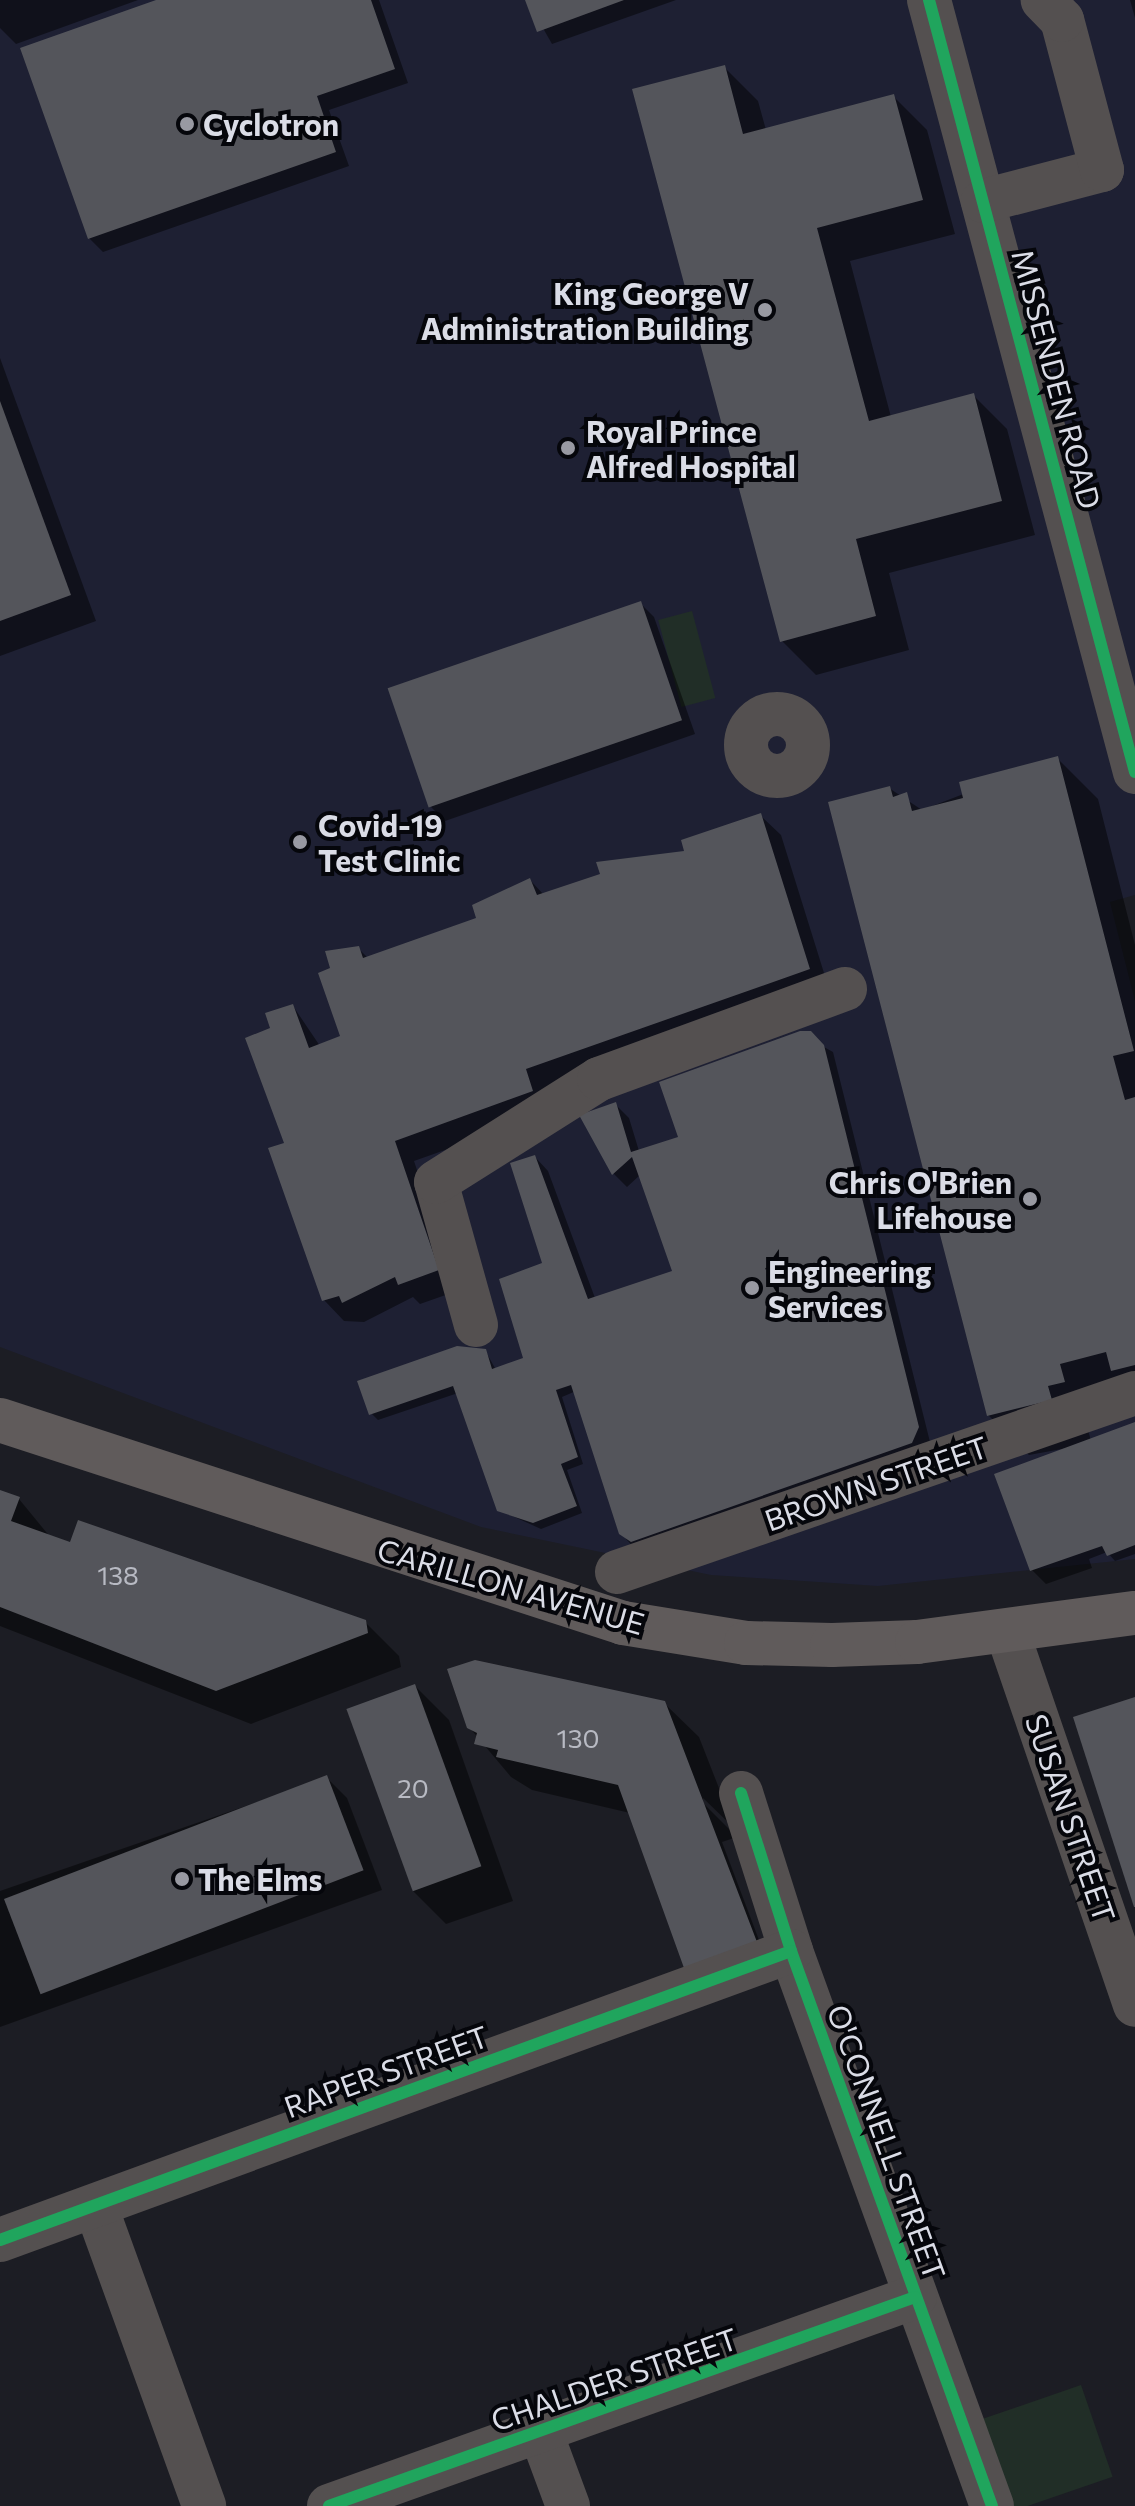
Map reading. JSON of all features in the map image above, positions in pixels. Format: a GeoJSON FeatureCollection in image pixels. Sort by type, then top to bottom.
{"type":"FeatureCollection","features":[{"type":"Feature","properties":{"kind":"main road","name":"CARILLON AVENUE"},"geometry":{"type":"LineString","coordinates":[[0,1420],[607,1621],[760,1643],[917,1642],[1135,1613]]}},
{"type":"Feature","properties":{"kind":"street","name":"MISSENDEN ROAD"},"geometry":{"type":"LineString","coordinates":[[929,0],[1135,772]]}},
{"type":"Feature","properties":{"kind":"street"},"geometry":{"type":"LineString","coordinates":[[983,201],[1102,170],[1062,20],[1043,0]]}},
{"type":"Feature","properties":{"kind":"street"},"geometry":{"type":"LineString","coordinates":[[476,1325],[436,1182],[599,1079],[845,989]]}},
{"type":"Feature","properties":{"kind":"street","name":"BROWN STREET"},"geometry":{"type":"LineString","coordinates":[[617,1572],[1135,1393]]}},
{"type":"Feature","properties":{"kind":"street","name":"SUSAN STREET"},"geometry":{"type":"LineString","coordinates":[[1007,1631],[1135,2005]]}},
{"type":"Feature","properties":{"kind":"street","name":"O'CONNELL STREET"},"geometry":{"type":"LineString","coordinates":[[741,1793],[791,1951],[992,2506]]}},
{"type":"Feature","properties":{"kind":"street","name":"RAPER STREET"},"geometry":{"type":"LineString","coordinates":[[0,2240],[791,1951]]}},
{"type":"Feature","properties":{"kind":"street"},"geometry":{"type":"LineString","coordinates":[[96,2207],[204,2506]]}},
{"type":"Feature","properties":{"kind":"street","name":"CHALDER STREET"},"geometry":{"type":"LineString","coordinates":[[329,2506],[541,2433],[915,2297]]}},
{"type":"Feature","properties":{"kind":"street"},"geometry":{"type":"LineString","coordinates":[[541,2433],[568,2506]]}},
{"type":"Feature","properties":{"kind":"shaded area","name":"Royal Prince Alfred Hospital"},"geometry":{"type":"Polygon","coordinates":[[[0,0],[1135,0],[1135,895],[1110,902],[1135,1001],[1135,1559],[878,1586],[711,1575],[481,1527],[0,1347],[0,0]]]}},
{"type":"Feature","properties":{"kind":"shaded area"},"geometry":{"type":"Polygon","coordinates":[[[692,611],[715,698],[681,707],[658,620],[692,611]]]}},
{"type":"Feature","properties":{"kind":"shaded area"},"geometry":{"type":"Polygon","coordinates":[[[1081,2385],[1113,2477],[1028,2506],[1011,2506],[981,2420],[1081,2385]]]}},
{"type":"Feature","properties":{"kind":"building","name":"Cyclotron"},"geometry":{"type":"Polygon","coordinates":[[[156,0],[371,0],[395,69],[317,96],[336,152],[88,239],[20,48],[156,0]]]}},
{"type":"Feature","properties":{"kind":"building"},"geometry":{"type":"Polygon","coordinates":[[[525,0],[624,0],[537,32],[525,0]]]}},
{"type":"Feature","properties":{"kind":"building","name":"King George V Administration Building"},"geometry":{"type":"Polygon","coordinates":[[[725,65],[743,134],[894,94],[923,200],[817,228],[869,421],[974,393],[1002,501],[856,539],[876,616],[780,642],[632,89],[725,65]]]}},
{"type":"Feature","properties":{"kind":"building"},"geometry":{"type":"Polygon","coordinates":[[[0,401],[71,595],[0,621],[0,401]]]}},
{"type":"Feature","properties":{"kind":"building"},"geometry":{"type":"Polygon","coordinates":[[[641,601],[682,720],[429,807],[388,688],[641,601]]]}},
{"type":"Feature","properties":{"kind":"building","name":"Chris O'Brien Lifehouse"},"geometry":{"type":"Polygon","coordinates":[[[1058,756],[1134,1051],[1113,1056],[1125,1100],[1135,1097],[1135,1365],[1111,1371],[1106,1352],[1060,1364],[1065,1382],[1048,1386],[1052,1400],[987,1416],[828,802],[890,786],[893,797],[907,792],[912,811],[963,798],[959,782],[1058,756]]]}},
{"type":"Feature","properties":{"kind":"building"},"geometry":{"type":"Polygon","coordinates":[[[761,813],[810,969],[526,1069],[533,1091],[395,1141],[439,1270],[398,1285],[395,1277],[342,1303],[339,1296],[322,1301],[268,1148],[284,1143],[245,1038],[270,1028],[265,1013],[293,1004],[309,1048],[340,1036],[318,973],[330,968],[325,951],[359,946],[363,958],[476,918],[472,905],[530,878],[537,895],[600,874],[596,862],[684,851],[681,840],[761,813]]]}},
{"type":"Feature","properties":{"kind":"building","name":"Engineering Services"},"geometry":{"type":"Polygon","coordinates":[[[800,1031],[811,1031],[824,1045],[919,1427],[912,1443],[631,1542],[619,1534],[571,1385],[556,1390],[578,1457],[561,1464],[577,1506],[533,1523],[497,1511],[453,1386],[369,1415],[357,1381],[457,1346],[486,1349],[492,1369],[523,1358],[499,1279],[542,1263],[510,1163],[535,1155],[588,1299],[672,1271],[632,1157],[612,1175],[579,1115],[616,1102],[631,1152],[678,1137],[659,1082],[800,1031]]]}},
{"type":"Feature","properties":{"kind":"building"},"geometry":{"type":"Polygon","coordinates":[[[1135,1422],[1135,1545],[1107,1556],[1102,1546],[1030,1571],[994,1474],[1135,1422]]]}},
{"type":"Feature","properties":{"kind":"building"},"geometry":{"type":"Polygon","coordinates":[[[0,1490],[20,1497],[11,1521],[70,1542],[78,1520],[366,1620],[368,1633],[216,1691],[0,1607],[0,1490]]]}},
{"type":"Feature","properties":{"kind":"building"},"geometry":{"type":"Polygon","coordinates":[[[475,1660],[665,1701],[757,1942],[684,1968],[618,1785],[496,1757],[498,1750],[474,1744],[477,1733],[467,1728],[447,1669],[475,1660]]]}},
{"type":"Feature","properties":{"kind":"building"},"geometry":{"type":"Polygon","coordinates":[[[415,1684],[481,1866],[413,1891],[346,1709],[415,1684]]]}},
{"type":"Feature","properties":{"kind":"building"},"geometry":{"type":"Polygon","coordinates":[[[1135,1697],[1135,1907],[1134,1907],[1073,1717],[1135,1697]]]}},
{"type":"Feature","properties":{"kind":"building","name":"The Elms"},"geometry":{"type":"Polygon","coordinates":[[[327,1775],[364,1870],[41,1994],[4,1899],[327,1775]]]}},
{"type":"Feature","properties":{"kind":"cycle path"},"geometry":{"type":"LineString","coordinates":[[929,0],[1135,772]]}},
{"type":"Feature","properties":{"kind":"cycle path"},"geometry":{"type":"LineString","coordinates":[[741,1793],[791,1951],[992,2506]]}},
{"type":"Feature","properties":{"kind":"cycle path"},"geometry":{"type":"LineString","coordinates":[[0,2240],[791,1951]]}},
{"type":"Feature","properties":{"kind":"cycle path"},"geometry":{"type":"LineString","coordinates":[[329,2506],[915,2297]]}},
{"type":"Feature","properties":{"kind":"place","name":"Cyclotron"},"geometry":{"type":"Point","coordinates":[187,124]}},
{"type":"Feature","properties":{"kind":"place","name":"King George V Administration Building"},"geometry":{"type":"Point","coordinates":[765,310]}},
{"type":"Feature","properties":{"kind":"place","name":"Royal Prince Alfred Hospital"},"geometry":{"type":"Point","coordinates":[568,448]}},
{"type":"Feature","properties":{"kind":"place","name":"Covid-19 Test Clinic"},"geometry":{"type":"Point","coordinates":[300,842]}},
{"type":"Feature","properties":{"kind":"place","name":"Chris O'Brien Lifehouse"},"geometry":{"type":"Point","coordinates":[1030,1199]}},
{"type":"Feature","properties":{"kind":"place","name":"Engineering Services"},"geometry":{"type":"Point","coordinates":[752,1288]}},
{"type":"Feature","properties":{"kind":"place","name":"The Elms"},"geometry":{"type":"Point","coordinates":[182,1879]}}]}
